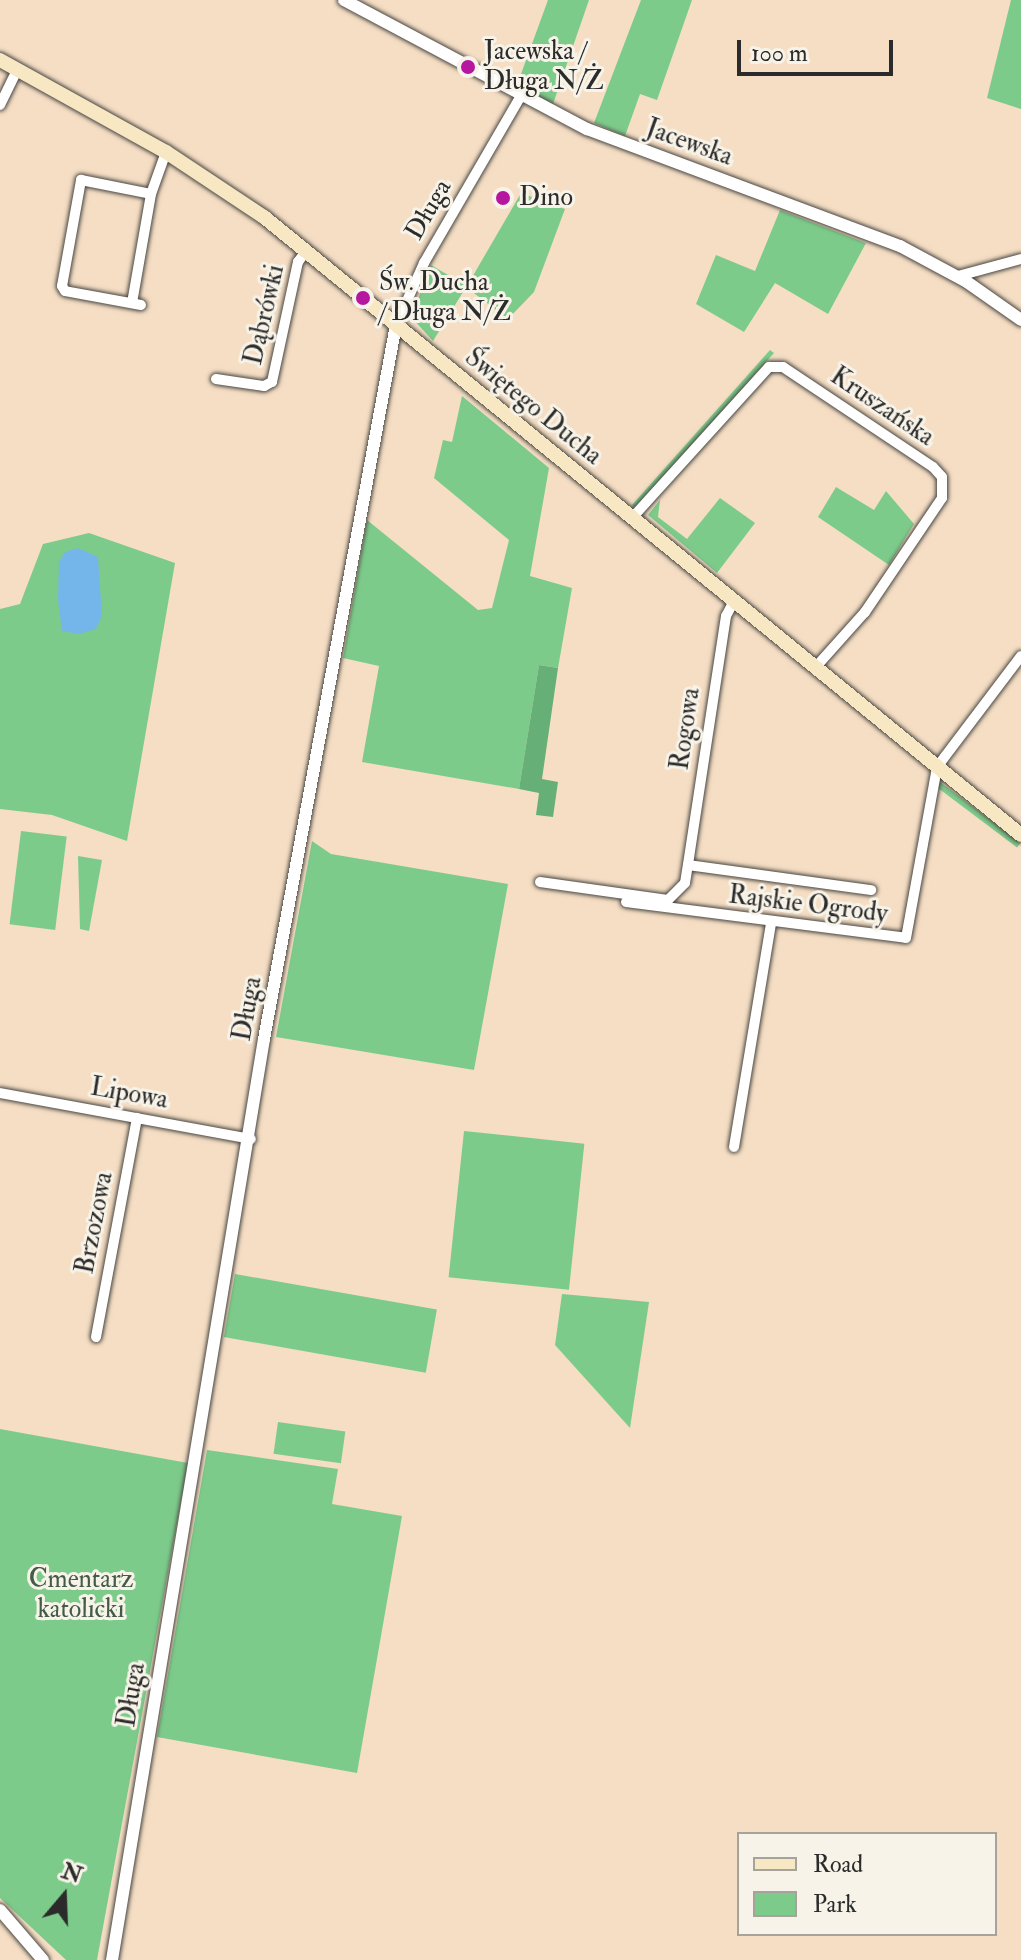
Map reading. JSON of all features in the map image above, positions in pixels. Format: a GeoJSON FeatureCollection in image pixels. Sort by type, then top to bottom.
{"type":"FeatureCollection","features":[{"type":"Feature","properties":{"kind":"main road","name":"Świętego Ducha"},"geometry":{"type":"LineString","coordinates":[[0,60],[166,152],[306,251],[1021,835]]}},
{"type":"Feature","properties":{"kind":"street","name":"Jacewska"},"geometry":{"type":"LineString","coordinates":[[344,0],[587,129],[874,235],[958,276],[1021,320]]}},
{"type":"Feature","properties":{"kind":"street"},"geometry":{"type":"LineString","coordinates":[[0,105],[17,70]]}},
{"type":"Feature","properties":{"kind":"street","name":"Długa"},"geometry":{"type":"LineString","coordinates":[[112,1960],[251,1139],[264,1039],[396,325],[424,263],[521,96]]}},
{"type":"Feature","properties":{"kind":"street"},"geometry":{"type":"LineString","coordinates":[[151,194],[81,180],[62,286],[65,291],[137,304],[151,194],[166,152]]}},
{"type":"Feature","properties":{"kind":"street","name":"Dąbrówki"},"geometry":{"type":"LineString","coordinates":[[216,379],[264,386],[272,382],[298,262],[306,251]]}},
{"type":"Feature","properties":{"kind":"street"},"geometry":{"type":"LineString","coordinates":[[958,276],[1021,259]]}},
{"type":"Feature","properties":{"kind":"street","name":"Kruszańska"},"geometry":{"type":"LineString","coordinates":[[632,518],[769,367],[783,367],[933,467],[942,477],[942,498],[865,612],[815,668]]}},
{"type":"Feature","properties":{"kind":"street","name":"Rogowa"},"geometry":{"type":"LineString","coordinates":[[540,882],[668,900],[685,883],[721,645],[734,601]]}},
{"type":"Feature","properties":{"kind":"street"},"geometry":{"type":"LineString","coordinates":[[937,767],[1021,656]]}},
{"type":"Feature","properties":{"kind":"street","name":"Rajskie Ogrody"},"geometry":{"type":"LineString","coordinates":[[626,902],[771,924],[906,938],[937,767]]}},
{"type":"Feature","properties":{"kind":"street"},"geometry":{"type":"LineString","coordinates":[[688,865],[871,890]]}},
{"type":"Feature","properties":{"kind":"street"},"geometry":{"type":"LineString","coordinates":[[734,1147],[771,924]]}},
{"type":"Feature","properties":{"kind":"street","name":"Lipowa"},"geometry":{"type":"LineString","coordinates":[[0,1093],[251,1139]]}},
{"type":"Feature","properties":{"kind":"street","name":"Brzozowa"},"geometry":{"type":"LineString","coordinates":[[96,1337],[137,1118]]}},
{"type":"Feature","properties":{"kind":"street"},"geometry":{"type":"LineString","coordinates":[[0,1910],[43,1960]]}},
{"type":"Feature","properties":{"kind":"green space"},"geometry":{"type":"Polygon","coordinates":[[[548,0],[589,0],[553,104],[517,85],[548,0]]]}},
{"type":"Feature","properties":{"kind":"green space"},"geometry":{"type":"Polygon","coordinates":[[[641,0],[692,0],[657,100],[640,94],[625,136],[594,123],[641,0]]]}},
{"type":"Feature","properties":{"kind":"green space"},"geometry":{"type":"Polygon","coordinates":[[[1011,0],[1021,0],[1021,109],[987,98],[1011,0]]]}},
{"type":"Feature","properties":{"kind":"green space"},"geometry":{"type":"Polygon","coordinates":[[[521,193],[565,209],[534,292],[508,319],[466,287],[433,341],[411,317],[431,265],[467,286],[521,193]]]}},
{"type":"Feature","properties":{"kind":"green space"},"geometry":{"type":"Polygon","coordinates":[[[780,210],[866,243],[828,314],[775,283],[744,332],[696,304],[716,255],[755,271],[780,210]]]}},
{"type":"Feature","properties":{"kind":"green space"},"geometry":{"type":"Polygon","coordinates":[[[770,350],[774,353],[635,508],[632,505],[770,350]]]}},
{"type":"Feature","properties":{"kind":"green space"},"geometry":{"type":"Polygon","coordinates":[[[462,396],[549,468],[530,576],[572,588],[558,668],[539,665],[519,789],[362,762],[379,666],[343,658],[367,520],[478,610],[492,608],[509,540],[434,478],[443,440],[452,442],[462,396]]]}},
{"type":"Feature","properties":{"kind":"green space"},"geometry":{"type":"Polygon","coordinates":[[[836,487],[874,510],[886,491],[914,524],[889,565],[818,517],[836,487]]]}},
{"type":"Feature","properties":{"kind":"green space"},"geometry":{"type":"Polygon","coordinates":[[[720,498],[755,523],[717,573],[648,515],[660,500],[658,517],[687,539],[720,498]]]}},
{"type":"Feature","properties":{"kind":"green space"},"geometry":{"type":"Polygon","coordinates":[[[89,533],[175,563],[127,841],[52,815],[0,809],[0,609],[20,604],[43,544],[89,533]]]}},
{"type":"Feature","properties":{"kind":"green space"},"geometry":{"type":"Polygon","coordinates":[[[539,665],[558,668],[542,779],[558,782],[553,817],[536,815],[539,793],[519,789],[539,665]]]}},
{"type":"Feature","properties":{"kind":"green space"},"geometry":{"type":"Polygon","coordinates":[[[936,779],[1021,843],[1017,848],[932,784],[936,779]]]}},
{"type":"Feature","properties":{"kind":"green space"},"geometry":{"type":"Polygon","coordinates":[[[21,831],[67,837],[55,930],[10,924],[21,831]]]}},
{"type":"Feature","properties":{"kind":"green space"},"geometry":{"type":"Polygon","coordinates":[[[312,841],[331,854],[508,884],[474,1070],[276,1037],[312,841]]]}},
{"type":"Feature","properties":{"kind":"green space"},"geometry":{"type":"Polygon","coordinates":[[[78,856],[102,860],[89,931],[80,929],[78,856]]]}},
{"type":"Feature","properties":{"kind":"green space"},"geometry":{"type":"Polygon","coordinates":[[[464,1131],[584,1144],[569,1290],[449,1277],[464,1131]]]}},
{"type":"Feature","properties":{"kind":"green space"},"geometry":{"type":"Polygon","coordinates":[[[235,1274],[437,1310],[426,1373],[224,1337],[235,1274]]]}},
{"type":"Feature","properties":{"kind":"green space"},"geometry":{"type":"Polygon","coordinates":[[[562,1294],[649,1302],[630,1428],[555,1345],[562,1294]]]}},
{"type":"Feature","properties":{"kind":"green space"},"geometry":{"type":"Polygon","coordinates":[[[278,1422],[345,1431],[341,1463],[274,1454],[278,1422]]]}},
{"type":"Feature","properties":{"kind":"green space","name":"Cmentarz katolicki"},"geometry":{"type":"Polygon","coordinates":[[[0,1429],[188,1463],[97,1960],[66,1960],[0,1898],[0,1429]]]}},
{"type":"Feature","properties":{"kind":"green space"},"geometry":{"type":"Polygon","coordinates":[[[207,1450],[338,1469],[332,1504],[402,1516],[357,1773],[157,1737],[207,1450]]]}},
{"type":"Feature","properties":{"kind":"water"},"geometry":{"type":"Polygon","coordinates":[[[78,548],[98,557],[102,616],[96,629],[78,634],[62,631],[58,600],[59,562],[65,552],[78,548]]]}},
{"type":"Feature","properties":{"kind":"place","name":"Jacewska / Długa N/Ż"},"geometry":{"type":"Point","coordinates":[468,67]}},
{"type":"Feature","properties":{"kind":"place","name":"Dino"},"geometry":{"type":"Point","coordinates":[503,198]}},
{"type":"Feature","properties":{"kind":"place","name":"Św. Ducha / Długa N/Ż"},"geometry":{"type":"Point","coordinates":[363,298]}}]}
